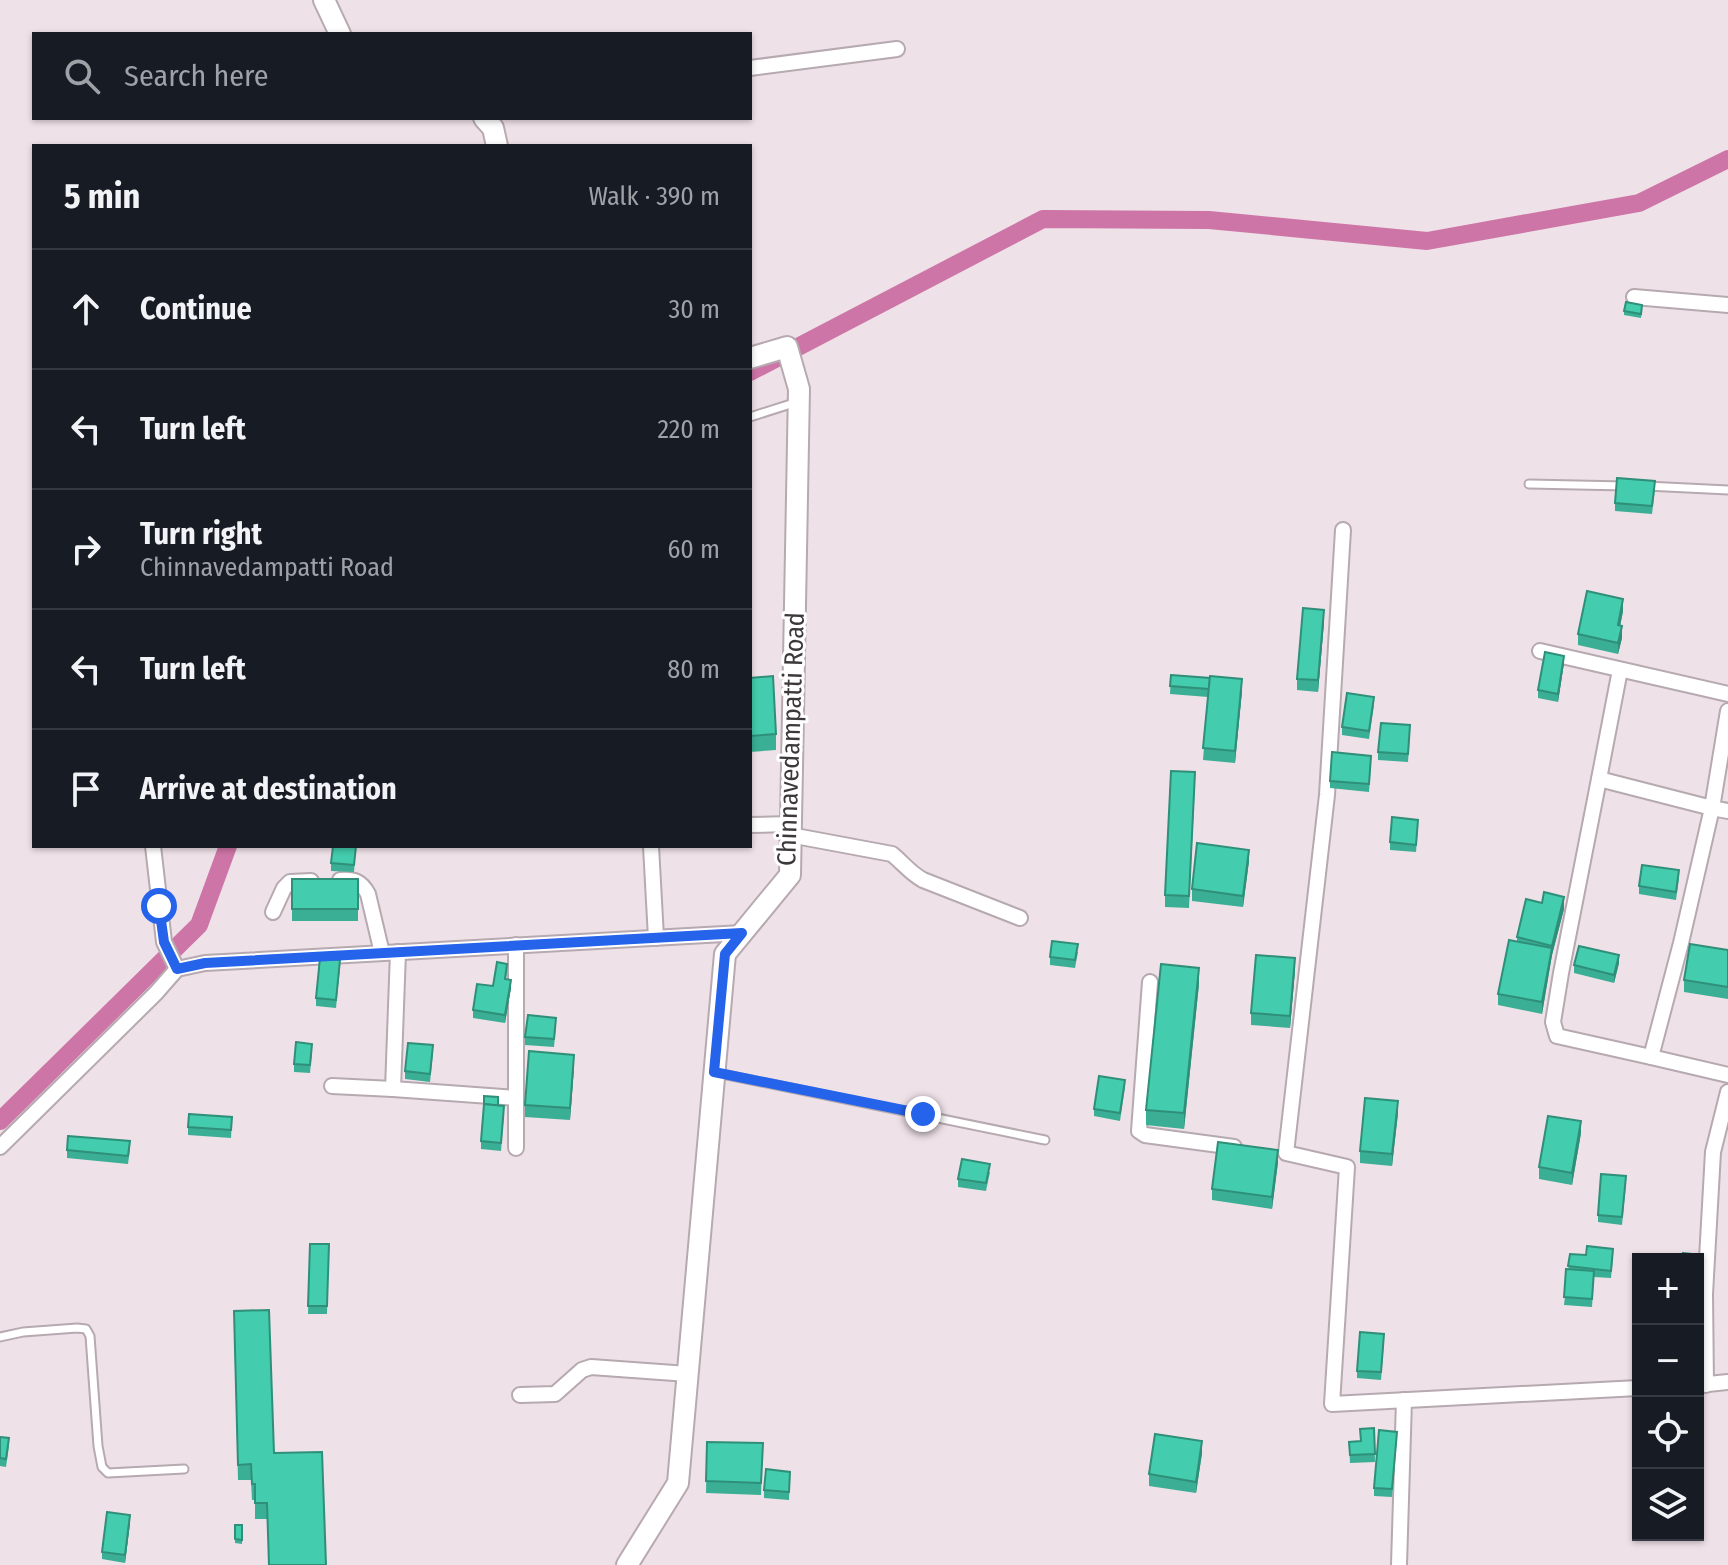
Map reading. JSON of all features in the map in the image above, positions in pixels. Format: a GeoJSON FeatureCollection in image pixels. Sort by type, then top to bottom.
{"type":"FeatureCollection","features":[{"type":"Feature","properties":{"kind":"street"},"geometry":{"type":"LineString","coordinates":[[324,0],[339,32]]}},
{"type":"Feature","properties":{"kind":"street"},"geometry":{"type":"LineString","coordinates":[[752,68],[897,49]]}},
{"type":"Feature","properties":{"kind":"street"},"geometry":{"type":"LineString","coordinates":[[486,120],[493,128],[497,144]]}},
{"type":"Feature","properties":{"kind":"street"},"geometry":{"type":"LineString","coordinates":[[1634,297],[1728,305]]}},
{"type":"Feature","properties":{"kind":"street","name":"Chinnavedampatti Road"},"geometry":{"type":"LineString","coordinates":[[627,1565],[678,1483],[725,954],[790,875],[799,395],[787,347],[752,357]]}},
{"type":"Feature","properties":{"kind":"street"},"geometry":{"type":"LineString","coordinates":[[1286,1153],[1327,795],[1343,530]]}},
{"type":"Feature","properties":{"kind":"street"},"geometry":{"type":"LineString","coordinates":[[1540,651],[1728,694]]}},
{"type":"Feature","properties":{"kind":"street"},"geometry":{"type":"LineString","coordinates":[[1620,670],[1553,1022],[1557,1036],[1728,1075]]}},
{"type":"Feature","properties":{"kind":"street"},"geometry":{"type":"LineString","coordinates":[[1651,1057],[1687,945],[1728,711]]}},
{"type":"Feature","properties":{"kind":"street"},"geometry":{"type":"LineString","coordinates":[[1599,779],[1728,811]]}},
{"type":"Feature","properties":{"kind":"street"},"geometry":{"type":"LineString","coordinates":[[752,825],[791,829],[892,854],[910,873],[923,880],[1020,918]]}},
{"type":"Feature","properties":{"kind":"street"},"geometry":{"type":"LineString","coordinates":[[153,848],[164,942],[177,969]]}},
{"type":"Feature","properties":{"kind":"street"},"geometry":{"type":"LineString","coordinates":[[651,848],[656,938]]}},
{"type":"Feature","properties":{"kind":"street"},"geometry":{"type":"LineString","coordinates":[[273,912],[290,882],[354,879],[364,886],[368,894],[382,953]]}},
{"type":"Feature","properties":{"kind":"street"},"geometry":{"type":"LineString","coordinates":[[0,1147],[177,969],[205,963],[742,933]]}},
{"type":"Feature","properties":{"kind":"street"},"geometry":{"type":"LineString","coordinates":[[516,945],[516,1148]]}},
{"type":"Feature","properties":{"kind":"street"},"geometry":{"type":"LineString","coordinates":[[393,1089],[398,952]]}},
{"type":"Feature","properties":{"kind":"street"},"geometry":{"type":"LineString","coordinates":[[1150,982],[1139,1131],[1145,1135],[1255,1149]]}},
{"type":"Feature","properties":{"kind":"street"},"geometry":{"type":"LineString","coordinates":[[332,1086],[516,1098]]}},
{"type":"Feature","properties":{"kind":"street"},"geometry":{"type":"LineString","coordinates":[[1704,1325],[1713,1152],[1728,1092]]}},
{"type":"Feature","properties":{"kind":"street"},"geometry":{"type":"LineString","coordinates":[[1270,1151],[1347,1167],[1332,1404],[1632,1388]]}},
{"type":"Feature","properties":{"kind":"street"},"geometry":{"type":"LineString","coordinates":[[520,1395],[555,1394],[582,1370],[591,1367],[688,1374]]}},
{"type":"Feature","properties":{"kind":"street"},"geometry":{"type":"LineString","coordinates":[[1704,1385],[1728,1382]]}},
{"type":"Feature","properties":{"kind":"street"},"geometry":{"type":"LineString","coordinates":[[1399,1565],[1404,1400]]}},
{"type":"Feature","properties":{"kind":"lane"},"geometry":{"type":"LineString","coordinates":[[752,416],[799,395]]}},
{"type":"Feature","properties":{"kind":"lane"},"geometry":{"type":"LineString","coordinates":[[1529,484],[1728,490]]}},
{"type":"Feature","properties":{"kind":"lane"},"geometry":{"type":"LineString","coordinates":[[714,1072],[1045,1140]]}},
{"type":"Feature","properties":{"kind":"lane"},"geometry":{"type":"LineString","coordinates":[[0,1337],[23,1332],[86,1329],[90,1336],[102,1467],[108,1473],[184,1469]]}},
{"type":"Feature","properties":{"kind":"building"},"geometry":{"type":"Polygon","coordinates":[[[1626,302],[1642,305],[1641,314],[1624,311],[1626,302]]]}},
{"type":"Feature","properties":{"kind":"building"},"geometry":{"type":"Polygon","coordinates":[[[1617,478],[1655,481],[1652,506],[1615,503],[1617,478]]]}},
{"type":"Feature","properties":{"kind":"building"},"geometry":{"type":"Polygon","coordinates":[[[1587,591],[1623,599],[1618,643],[1578,634],[1587,591]]]}},
{"type":"Feature","properties":{"kind":"building"},"geometry":{"type":"Polygon","coordinates":[[[1303,608],[1324,610],[1318,680],[1297,679],[1303,608]]]}},
{"type":"Feature","properties":{"kind":"building"},"geometry":{"type":"Polygon","coordinates":[[[1545,652],[1564,656],[1558,694],[1538,690],[1545,652]]]}},
{"type":"Feature","properties":{"kind":"building"},"geometry":{"type":"Polygon","coordinates":[[[1171,675],[1210,678],[1209,689],[1170,686],[1171,675]]]}},
{"type":"Feature","properties":{"kind":"building"},"geometry":{"type":"Polygon","coordinates":[[[773,676],[776,734],[752,736],[752,678],[773,676]]]}},
{"type":"Feature","properties":{"kind":"building"},"geometry":{"type":"Polygon","coordinates":[[[1210,676],[1242,679],[1235,751],[1203,748],[1210,676]]]}},
{"type":"Feature","properties":{"kind":"building"},"geometry":{"type":"Polygon","coordinates":[[[1347,693],[1374,697],[1369,731],[1342,727],[1347,693]]]}},
{"type":"Feature","properties":{"kind":"building"},"geometry":{"type":"Polygon","coordinates":[[[1381,723],[1410,725],[1408,754],[1378,752],[1381,723]]]}},
{"type":"Feature","properties":{"kind":"building"},"geometry":{"type":"Polygon","coordinates":[[[1332,752],[1371,756],[1369,784],[1330,781],[1332,752]]]}},
{"type":"Feature","properties":{"kind":"building"},"geometry":{"type":"Polygon","coordinates":[[[1171,771],[1195,772],[1189,896],[1165,895],[1171,771]]]}},
{"type":"Feature","properties":{"kind":"building"},"geometry":{"type":"Polygon","coordinates":[[[1392,817],[1418,820],[1416,845],[1390,842],[1392,817]]]}},
{"type":"Feature","properties":{"kind":"building"},"geometry":{"type":"Polygon","coordinates":[[[1197,843],[1249,850],[1243,896],[1192,889],[1197,843]]]}},
{"type":"Feature","properties":{"kind":"building"},"geometry":{"type":"Polygon","coordinates":[[[333,848],[356,848],[354,865],[331,863],[333,848]]]}},
{"type":"Feature","properties":{"kind":"building"},"geometry":{"type":"Polygon","coordinates":[[[1642,865],[1679,870],[1676,892],[1639,886],[1642,865]]]}},
{"type":"Feature","properties":{"kind":"building"},"geometry":{"type":"Polygon","coordinates":[[[292,879],[358,879],[358,909],[292,909],[292,879]]]}},
{"type":"Feature","properties":{"kind":"building"},"geometry":{"type":"Polygon","coordinates":[[[1544,892],[1564,897],[1552,946],[1517,937],[1526,899],[1542,903],[1544,892]]]}},
{"type":"Feature","properties":{"kind":"building"},"geometry":{"type":"Polygon","coordinates":[[[1509,940],[1552,948],[1542,1002],[1498,994],[1509,940]]]}},
{"type":"Feature","properties":{"kind":"building"},"geometry":{"type":"Polygon","coordinates":[[[1052,941],[1078,944],[1075,960],[1050,957],[1052,941]]]}},
{"type":"Feature","properties":{"kind":"building"},"geometry":{"type":"Polygon","coordinates":[[[1690,944],[1728,950],[1728,987],[1684,980],[1690,944]]]}},
{"type":"Feature","properties":{"kind":"building"},"geometry":{"type":"Polygon","coordinates":[[[1579,946],[1619,955],[1614,975],[1574,965],[1579,946]]]}},
{"type":"Feature","properties":{"kind":"building"},"geometry":{"type":"Polygon","coordinates":[[[1256,955],[1295,958],[1290,1016],[1251,1013],[1256,955]]]}},
{"type":"Feature","properties":{"kind":"building"},"geometry":{"type":"Polygon","coordinates":[[[320,958],[340,960],[336,1000],[316,998],[320,958]]]}},
{"type":"Feature","properties":{"kind":"building"},"geometry":{"type":"Polygon","coordinates":[[[497,962],[507,964],[505,979],[511,980],[505,1015],[473,1010],[477,984],[493,986],[497,962]]]}},
{"type":"Feature","properties":{"kind":"building"},"geometry":{"type":"Polygon","coordinates":[[[1161,964],[1199,968],[1184,1113],[1146,1110],[1161,964]]]}},
{"type":"Feature","properties":{"kind":"building"},"geometry":{"type":"Polygon","coordinates":[[[528,1015],[556,1018],[554,1039],[525,1037],[528,1015]]]}},
{"type":"Feature","properties":{"kind":"building"},"geometry":{"type":"Polygon","coordinates":[[[296,1042],[312,1044],[310,1065],[294,1064],[296,1042]]]}},
{"type":"Feature","properties":{"kind":"building"},"geometry":{"type":"Polygon","coordinates":[[[408,1043],[433,1045],[430,1074],[405,1071],[408,1043]]]}},
{"type":"Feature","properties":{"kind":"building"},"geometry":{"type":"Polygon","coordinates":[[[529,1051],[574,1055],[570,1108],[525,1105],[529,1051]]]}},
{"type":"Feature","properties":{"kind":"building"},"geometry":{"type":"Polygon","coordinates":[[[1099,1076],[1125,1080],[1120,1113],[1094,1109],[1099,1076]]]}},
{"type":"Feature","properties":{"kind":"building"},"geometry":{"type":"Polygon","coordinates":[[[484,1096],[498,1097],[498,1106],[484,1104],[484,1096]]]}},
{"type":"Feature","properties":{"kind":"building"},"geometry":{"type":"Polygon","coordinates":[[[1365,1098],[1398,1101],[1392,1154],[1360,1151],[1365,1098]]]}},
{"type":"Feature","properties":{"kind":"building"},"geometry":{"type":"Polygon","coordinates":[[[484,1104],[504,1106],[501,1143],[481,1141],[484,1104]]]}},
{"type":"Feature","properties":{"kind":"building"},"geometry":{"type":"Polygon","coordinates":[[[189,1114],[232,1117],[231,1130],[188,1127],[189,1114]]]}},
{"type":"Feature","properties":{"kind":"building"},"geometry":{"type":"Polygon","coordinates":[[[1548,1116],[1581,1121],[1572,1173],[1539,1167],[1548,1116]]]}},
{"type":"Feature","properties":{"kind":"building"},"geometry":{"type":"Polygon","coordinates":[[[68,1136],[130,1141],[128,1156],[67,1150],[68,1136]]]}},
{"type":"Feature","properties":{"kind":"building"},"geometry":{"type":"Polygon","coordinates":[[[1218,1142],[1278,1150],[1272,1197],[1212,1189],[1218,1142]]]}},
{"type":"Feature","properties":{"kind":"building"},"geometry":{"type":"Polygon","coordinates":[[[962,1159],[990,1164],[986,1183],[958,1179],[962,1159]]]}},
{"type":"Feature","properties":{"kind":"building"},"geometry":{"type":"Polygon","coordinates":[[[1601,1174],[1626,1176],[1622,1217],[1598,1215],[1601,1174]]]}},
{"type":"Feature","properties":{"kind":"building"},"geometry":{"type":"Polygon","coordinates":[[[310,1244],[329,1244],[327,1306],[308,1306],[310,1244]]]}},
{"type":"Feature","properties":{"kind":"building"},"geometry":{"type":"Polygon","coordinates":[[[1587,1246],[1613,1249],[1611,1271],[1568,1266],[1570,1254],[1586,1255],[1587,1246]]]}},
{"type":"Feature","properties":{"kind":"building"},"geometry":{"type":"Polygon","coordinates":[[[1566,1269],[1594,1271],[1592,1299],[1564,1297],[1566,1269]]]}},
{"type":"Feature","properties":{"kind":"building"},"geometry":{"type":"Polygon","coordinates":[[[269,1310],[274,1453],[322,1452],[326,1565],[269,1565],[267,1503],[255,1503],[251,1464],[238,1465],[234,1311],[269,1310]]]}},
{"type":"Feature","properties":{"kind":"building"},"geometry":{"type":"Polygon","coordinates":[[[1360,1332],[1384,1334],[1381,1372],[1357,1371],[1360,1332]]]}},
{"type":"Feature","properties":{"kind":"building"},"geometry":{"type":"Polygon","coordinates":[[[1374,1428],[1375,1454],[1350,1455],[1349,1442],[1361,1441],[1360,1429],[1374,1428]]]}},
{"type":"Feature","properties":{"kind":"building"},"geometry":{"type":"Polygon","coordinates":[[[1379,1430],[1397,1432],[1392,1489],[1374,1488],[1379,1430]]]}},
{"type":"Feature","properties":{"kind":"building"},"geometry":{"type":"Polygon","coordinates":[[[1155,1434],[1202,1441],[1196,1482],[1149,1474],[1155,1434]]]}},
{"type":"Feature","properties":{"kind":"building"},"geometry":{"type":"Polygon","coordinates":[[[0,1437],[9,1438],[6,1459],[0,1458],[0,1437]]]}},
{"type":"Feature","properties":{"kind":"building"},"geometry":{"type":"Polygon","coordinates":[[[707,1442],[763,1443],[761,1483],[706,1481],[707,1442]]]}},
{"type":"Feature","properties":{"kind":"building"},"geometry":{"type":"Polygon","coordinates":[[[766,1469],[790,1472],[789,1492],[764,1490],[766,1469]]]}},
{"type":"Feature","properties":{"kind":"building"},"geometry":{"type":"Polygon","coordinates":[[[107,1512],[130,1515],[125,1555],[102,1552],[107,1512]]]}},
{"type":"Feature","properties":{"kind":"building"},"geometry":{"type":"Polygon","coordinates":[[[235,1525],[242,1525],[242,1540],[235,1539],[235,1525]]]}},
{"type":"Feature","properties":{"kind":"waterway"},"geometry":{"type":"LineString","coordinates":[[752,371],[1043,219],[1209,220],[1427,241],[1639,203],[1728,159]]}},
{"type":"Feature","properties":{"kind":"waterway"},"geometry":{"type":"LineString","coordinates":[[0,1121],[199,925],[227,848]]}},
{"type":"Feature","properties":{"kind":"route"},"geometry":{"type":"LineString","coordinates":[[159,906],[164,942],[177,969],[205,963],[742,933],[725,954],[714,1072],[923,1114]]}}]}
